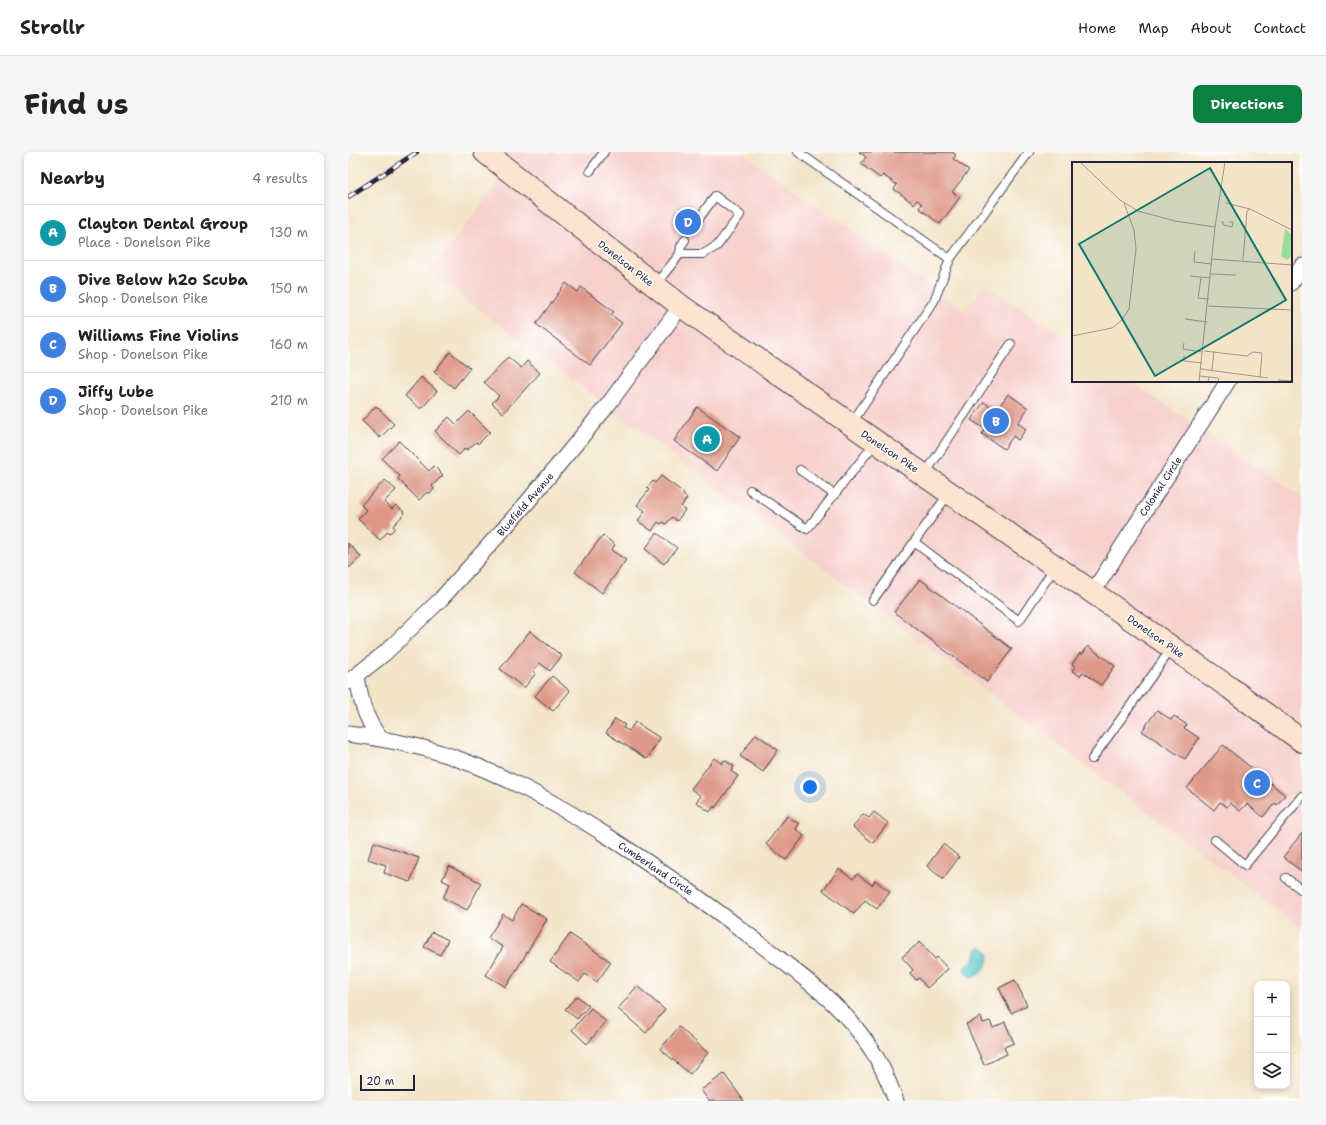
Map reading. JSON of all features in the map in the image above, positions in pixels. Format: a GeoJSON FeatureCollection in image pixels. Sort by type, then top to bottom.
{"type":"FeatureCollection","features":[{"type":"Feature","properties":{"kind":"main road","name":"Donelson Pike"},"geometry":{"type":"LineString","coordinates":[[485,152],[681,306],[1056,566],[1230,688],[1302,741]]}},
{"type":"Feature","properties":{"kind":"street"},"geometry":{"type":"LineString","coordinates":[[1292,281],[1302,266]]}},
{"type":"Feature","properties":{"kind":"street","name":"Bluefield Avenue"},"geometry":{"type":"LineString","coordinates":[[353,678],[385,653],[441,599],[525,505],[607,406],[681,306]]}},
{"type":"Feature","properties":{"kind":"street","name":"Colonial Circle"},"geometry":{"type":"LineString","coordinates":[[1093,592],[1227,382]]}},
{"type":"Feature","properties":{"kind":"street"},"geometry":{"type":"LineString","coordinates":[[353,678],[363,708],[374,730],[380,738]]}},
{"type":"Feature","properties":{"kind":"street","name":"Cumberland Circle"},"geometry":{"type":"LineString","coordinates":[[348,734],[380,738],[450,756],[500,776],[554,803],[644,859],[690,890],[804,978],[842,1013],[873,1050],[882,1065],[896,1101]]}},
{"type":"Feature","properties":{"kind":"lane"},"geometry":{"type":"LineString","coordinates":[[590,171],[604,152]]}},
{"type":"Feature","properties":{"kind":"lane"},"geometry":{"type":"LineString","coordinates":[[798,152],[950,259]]}},
{"type":"Feature","properties":{"kind":"lane"},"geometry":{"type":"LineString","coordinates":[[850,424],[934,301],[950,259],[1029,152]]}},
{"type":"Feature","properties":{"kind":"lane"},"geometry":{"type":"LineString","coordinates":[[680,254],[703,254],[717,246],[740,215],[715,196],[700,217]]}},
{"type":"Feature","properties":{"kind":"lane"},"geometry":{"type":"LineString","coordinates":[[655,286],[680,254],[681,246],[685,240]]}},
{"type":"Feature","properties":{"kind":"lane"},"geometry":{"type":"LineString","coordinates":[[924,475],[1011,344]]}},
{"type":"Feature","properties":{"kind":"lane"},"geometry":{"type":"LineString","coordinates":[[750,490],[807,530],[876,441]]}},
{"type":"Feature","properties":{"kind":"lane"},"geometry":{"type":"LineString","coordinates":[[800,470],[835,495]]}},
{"type":"Feature","properties":{"kind":"lane"},"geometry":{"type":"LineString","coordinates":[[873,600],[949,492]]}},
{"type":"Feature","properties":{"kind":"lane"},"geometry":{"type":"LineString","coordinates":[[914,542],[1019,621],[1056,566]]}},
{"type":"Feature","properties":{"kind":"lane"},"geometry":{"type":"LineString","coordinates":[[1092,759],[1172,648]]}},
{"type":"Feature","properties":{"kind":"lane"},"geometry":{"type":"LineString","coordinates":[[1215,840],[1245,865],[1302,796]]}},
{"type":"Feature","properties":{"kind":"lane"},"geometry":{"type":"LineString","coordinates":[[1286,878],[1302,890]]}},
{"type":"Feature","properties":{"kind":"shaded area"},"geometry":{"type":"Polygon","coordinates":[[[486,152],[742,152],[964,311],[985,285],[1072,342],[1072,382],[1131,382],[1302,497],[1302,928],[429,272],[508,171],[486,152]]]}},
{"type":"Feature","properties":{"kind":"water"},"geometry":{"type":"Polygon","coordinates":[[[980,947],[985,949],[988,953],[988,963],[981,973],[971,977],[964,969],[972,961],[976,950],[980,947]]]}},
{"type":"Feature","properties":{"kind":"building"},"geometry":{"type":"Polygon","coordinates":[[[859,152],[952,152],[956,155],[953,159],[969,170],[952,192],[960,197],[940,224],[919,208],[922,204],[917,200],[914,204],[894,189],[897,185],[883,175],[880,178],[861,164],[866,157],[859,152]]]}},
{"type":"Feature","properties":{"kind":"building"},"geometry":{"type":"Polygon","coordinates":[[[566,283],[578,292],[581,287],[614,312],[611,315],[622,323],[590,365],[536,324],[566,283]]]}},
{"type":"Feature","properties":{"kind":"building"},"geometry":{"type":"Polygon","coordinates":[[[450,352],[470,368],[454,388],[434,372],[450,352]]]}},
{"type":"Feature","properties":{"kind":"building"},"geometry":{"type":"Polygon","coordinates":[[[508,357],[521,368],[527,361],[540,373],[503,413],[492,403],[499,396],[484,382],[508,357]]]}},
{"type":"Feature","properties":{"kind":"building"},"geometry":{"type":"Polygon","coordinates":[[[421,377],[437,391],[421,409],[405,396],[421,377]]]}},
{"type":"Feature","properties":{"kind":"building"},"geometry":{"type":"Polygon","coordinates":[[[1008,394],[1028,408],[1018,423],[1026,429],[1018,440],[1013,436],[1004,449],[982,434],[985,429],[971,420],[984,402],[996,411],[1008,394]]]}},
{"type":"Feature","properties":{"kind":"building"},"geometry":{"type":"Polygon","coordinates":[[[376,406],[394,424],[380,438],[362,421],[376,406]]]}},
{"type":"Feature","properties":{"kind":"building"},"geometry":{"type":"Polygon","coordinates":[[[697,407],[740,437],[717,471],[674,441],[697,407]]]}},
{"type":"Feature","properties":{"kind":"building"},"geometry":{"type":"Polygon","coordinates":[[[469,411],[490,432],[478,444],[476,442],[467,450],[465,448],[459,455],[435,431],[449,417],[456,424],[469,411]]]}},
{"type":"Feature","properties":{"kind":"building"},"geometry":{"type":"Polygon","coordinates":[[[399,441],[429,471],[434,466],[443,475],[432,486],[434,489],[429,494],[427,492],[419,500],[398,479],[400,476],[382,459],[399,441]]]}},
{"type":"Feature","properties":{"kind":"building"},"geometry":{"type":"Polygon","coordinates":[[[661,476],[684,493],[683,495],[687,498],[681,507],[685,510],[677,521],[672,517],[666,524],[663,522],[661,524],[658,522],[652,531],[638,521],[645,511],[637,505],[649,490],[647,488],[653,481],[655,483],[661,476]]]}},
{"type":"Feature","properties":{"kind":"building"},"geometry":{"type":"Polygon","coordinates":[[[385,480],[396,490],[384,502],[392,509],[396,505],[405,513],[393,526],[395,528],[390,533],[388,531],[380,540],[358,519],[366,510],[361,505],[385,480]]]}},
{"type":"Feature","properties":{"kind":"building"},"geometry":{"type":"Polygon","coordinates":[[[657,533],[677,548],[664,564],[645,549],[657,533]]]}},
{"type":"Feature","properties":{"kind":"building"},"geometry":{"type":"Polygon","coordinates":[[[603,535],[615,545],[611,550],[626,560],[602,593],[575,572],[603,535]]]}},
{"type":"Feature","properties":{"kind":"building"},"geometry":{"type":"Polygon","coordinates":[[[348,543],[361,557],[349,568],[348,567],[348,543]]]}},
{"type":"Feature","properties":{"kind":"building"},"geometry":{"type":"Polygon","coordinates":[[[920,579],[1012,649],[987,682],[894,612],[920,579]]]}},
{"type":"Feature","properties":{"kind":"building"},"geometry":{"type":"Polygon","coordinates":[[[530,631],[562,656],[550,671],[540,663],[533,671],[536,673],[524,688],[500,669],[530,631]]]}},
{"type":"Feature","properties":{"kind":"building"},"geometry":{"type":"Polygon","coordinates":[[[1088,646],[1115,666],[1101,685],[1083,672],[1080,676],[1072,671],[1075,666],[1072,664],[1080,653],[1082,655],[1088,646]]]}},
{"type":"Feature","properties":{"kind":"building"},"geometry":{"type":"Polygon","coordinates":[[[552,676],[570,691],[553,711],[535,696],[552,676]]]}},
{"type":"Feature","properties":{"kind":"building"},"geometry":{"type":"Polygon","coordinates":[[[1157,710],[1171,720],[1174,716],[1187,725],[1184,728],[1199,738],[1185,759],[1142,731],[1157,710]]]}},
{"type":"Feature","properties":{"kind":"building"},"geometry":{"type":"Polygon","coordinates":[[[615,719],[625,725],[623,728],[629,731],[635,722],[660,738],[647,759],[606,733],[615,719]]]}},
{"type":"Feature","properties":{"kind":"building"},"geometry":{"type":"Polygon","coordinates":[[[756,734],[778,750],[763,772],[740,756],[756,734]]]}},
{"type":"Feature","properties":{"kind":"building"},"geometry":{"type":"Polygon","coordinates":[[[1223,745],[1285,795],[1277,805],[1275,803],[1263,817],[1247,804],[1240,811],[1230,803],[1227,807],[1220,802],[1214,810],[1187,788],[1223,745]]]}},
{"type":"Feature","properties":{"kind":"building"},"geometry":{"type":"Polygon","coordinates":[[[714,758],[722,764],[724,760],[734,766],[731,771],[738,776],[715,808],[714,806],[710,812],[696,802],[701,796],[691,789],[714,758]]]}},
{"type":"Feature","properties":{"kind":"building"},"geometry":{"type":"Polygon","coordinates":[[[874,812],[888,823],[873,843],[853,827],[863,814],[869,818],[874,812]]]}},
{"type":"Feature","properties":{"kind":"building"},"geometry":{"type":"Polygon","coordinates":[[[787,816],[799,824],[796,829],[804,836],[786,860],[766,844],[787,816]]]}},
{"type":"Feature","properties":{"kind":"building"},"geometry":{"type":"Polygon","coordinates":[[[1302,833],[1302,872],[1283,857],[1302,833]]]}},
{"type":"Feature","properties":{"kind":"building"},"geometry":{"type":"Polygon","coordinates":[[[374,842],[419,858],[410,882],[384,873],[386,865],[368,859],[374,842]]]}},
{"type":"Feature","properties":{"kind":"building"},"geometry":{"type":"Polygon","coordinates":[[[943,844],[959,857],[943,879],[927,866],[943,844]]]}},
{"type":"Feature","properties":{"kind":"building"},"geometry":{"type":"Polygon","coordinates":[[[449,866],[481,883],[467,910],[443,898],[450,884],[442,880],[449,866]]]}},
{"type":"Feature","properties":{"kind":"building"},"geometry":{"type":"Polygon","coordinates":[[[839,869],[853,879],[857,874],[872,885],[875,880],[890,892],[877,909],[865,900],[854,914],[823,890],[839,869]]]}},
{"type":"Feature","properties":{"kind":"building"},"geometry":{"type":"Polygon","coordinates":[[[521,904],[547,919],[506,987],[486,975],[503,947],[488,938],[503,914],[512,920],[521,904]]]}},
{"type":"Feature","properties":{"kind":"building"},"geometry":{"type":"Polygon","coordinates":[[[432,932],[448,940],[440,955],[424,947],[432,932]]]}},
{"type":"Feature","properties":{"kind":"building"},"geometry":{"type":"Polygon","coordinates":[[[570,934],[611,962],[597,982],[585,974],[579,982],[550,962],[570,934]]]}},
{"type":"Feature","properties":{"kind":"building"},"geometry":{"type":"Polygon","coordinates":[[[920,942],[935,959],[937,957],[948,969],[927,988],[919,978],[916,980],[910,973],[913,970],[902,957],[920,942]]]}},
{"type":"Feature","properties":{"kind":"building"},"geometry":{"type":"Polygon","coordinates":[[[1015,980],[1027,1005],[1011,1013],[999,988],[1015,980]]]}},
{"type":"Feature","properties":{"kind":"building"},"geometry":{"type":"Polygon","coordinates":[[[637,986],[665,1010],[646,1033],[618,1009],[637,986]]]}},
{"type":"Feature","properties":{"kind":"building"},"geometry":{"type":"Polygon","coordinates":[[[577,996],[589,1006],[577,1019],[565,1009],[577,996]]]}},
{"type":"Feature","properties":{"kind":"building"},"geometry":{"type":"Polygon","coordinates":[[[591,1008],[606,1022],[587,1044],[572,1030],[591,1008]]]}},
{"type":"Feature","properties":{"kind":"building"},"geometry":{"type":"Polygon","coordinates":[[[981,1017],[983,1023],[990,1021],[993,1028],[1005,1022],[1014,1043],[1004,1047],[1007,1054],[984,1065],[966,1024],[981,1017]]]}},
{"type":"Feature","properties":{"kind":"building"},"geometry":{"type":"Polygon","coordinates":[[[679,1027],[708,1053],[690,1074],[660,1049],[679,1027]]]}},
{"type":"Feature","properties":{"kind":"building"},"geometry":{"type":"Polygon","coordinates":[[[724,1074],[744,1101],[709,1101],[701,1090],[724,1074]]]}},
{"type":"Feature","properties":{"kind":"railway"},"geometry":{"type":"LineString","coordinates":[[348,197],[417,152]]}},
{"type":"Feature","properties":{"kind":"place","name":"Jiffy Lube"},"geometry":{"type":"Point","coordinates":[688,222]}},
{"type":"Feature","properties":{"kind":"place","name":"Dive Below h2o Scuba"},"geometry":{"type":"Point","coordinates":[996,421]}},
{"type":"Feature","properties":{"kind":"place","name":"Clayton Dental Group"},"geometry":{"type":"Point","coordinates":[707,439]}},
{"type":"Feature","properties":{"kind":"place","name":"Williams Fine Violins"},"geometry":{"type":"Point","coordinates":[1257,783]}}]}
